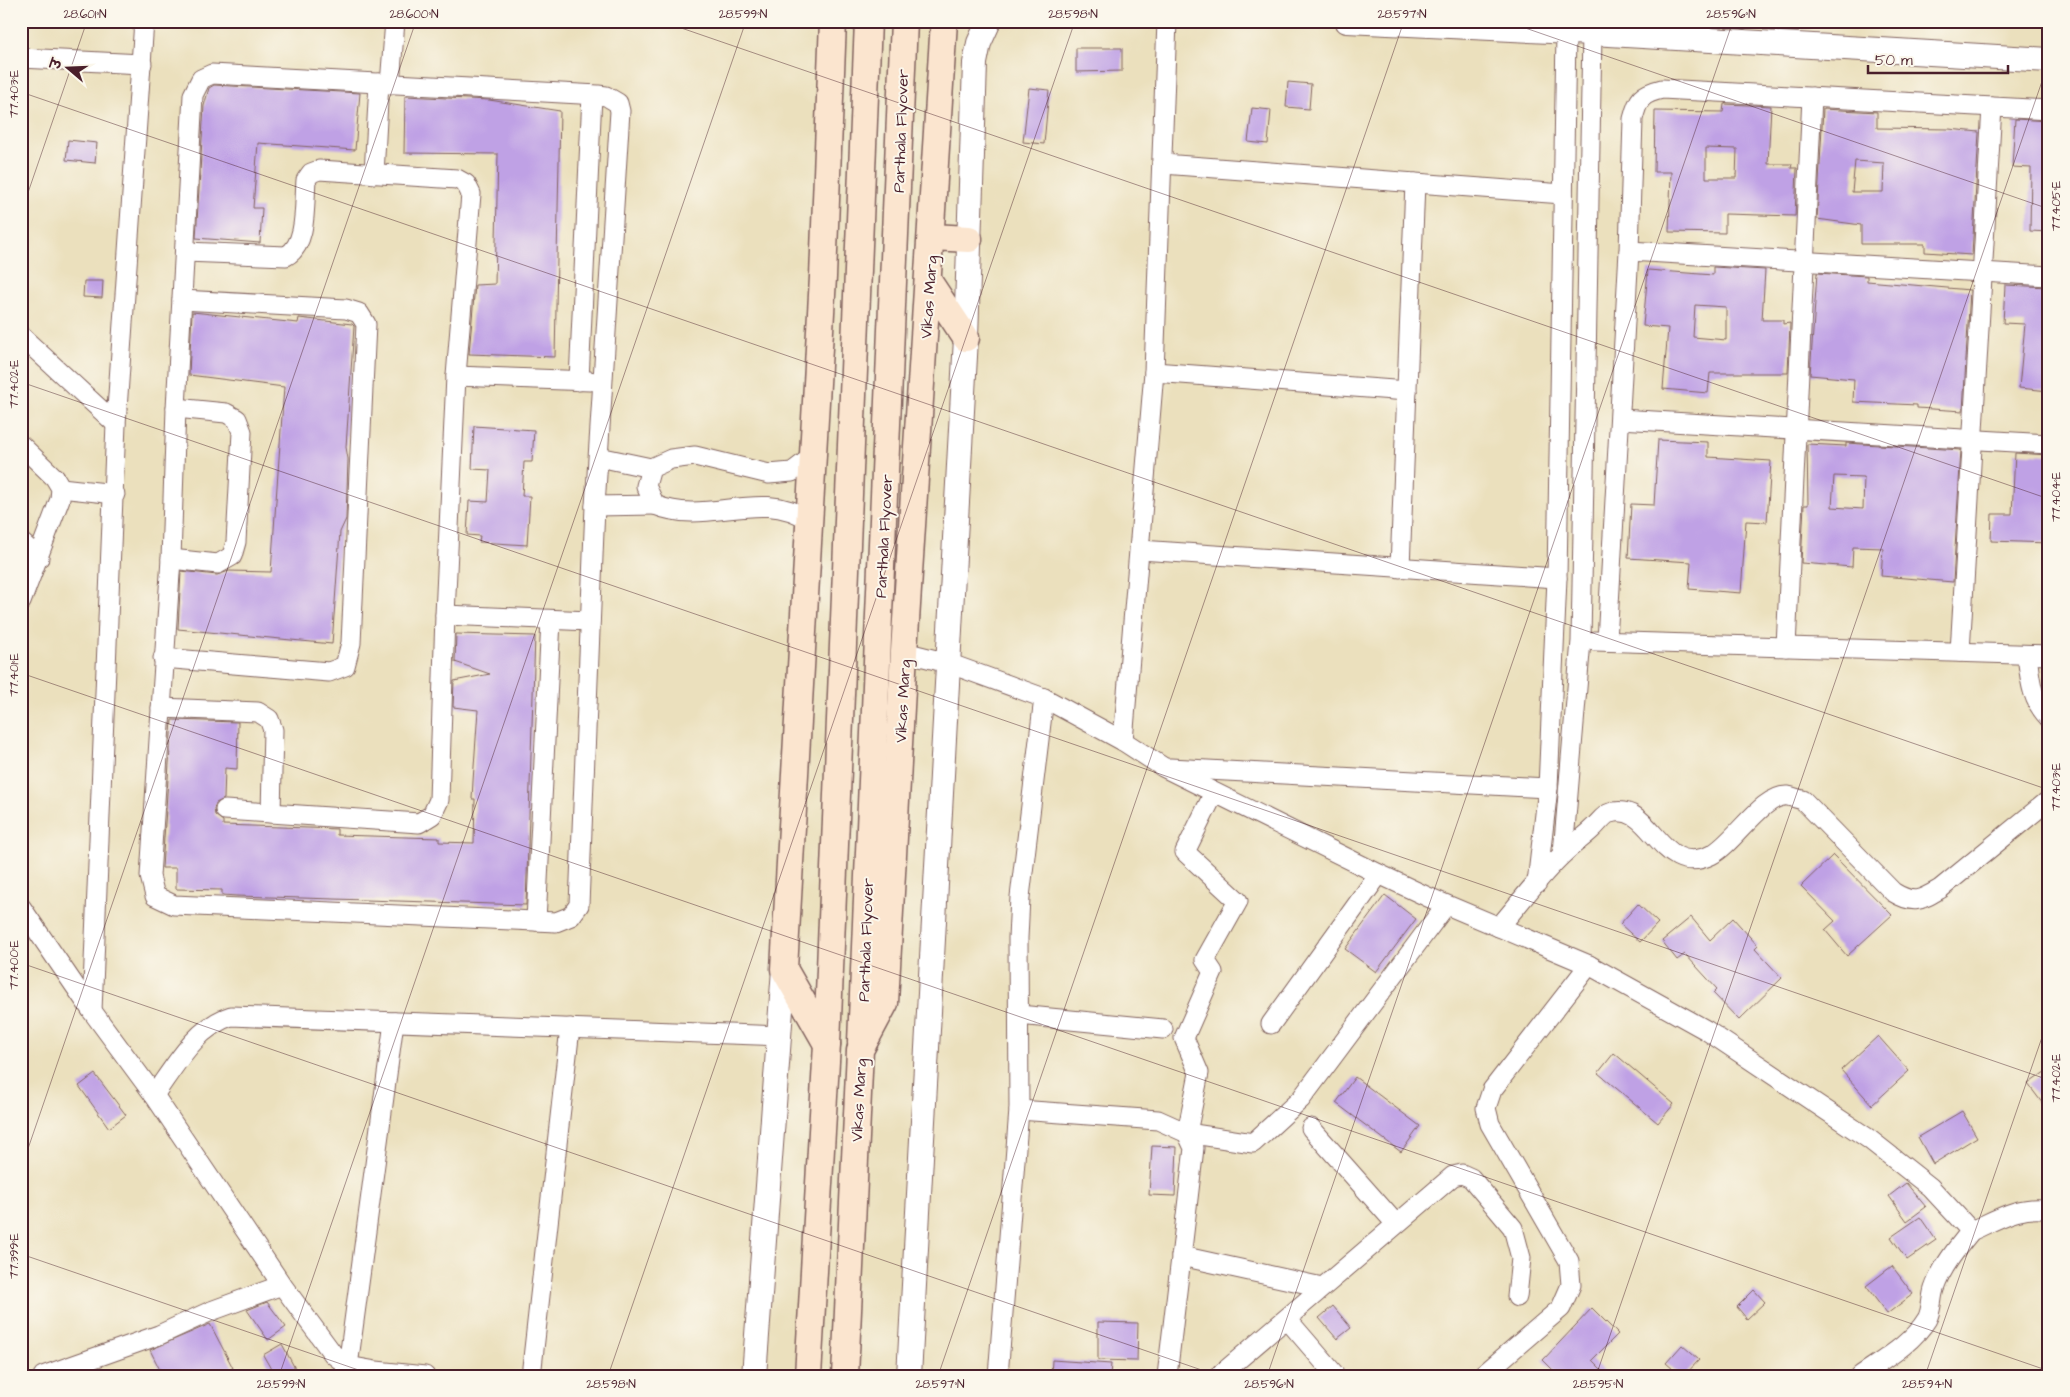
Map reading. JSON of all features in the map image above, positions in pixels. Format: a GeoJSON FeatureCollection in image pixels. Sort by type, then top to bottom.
{"type":"FeatureCollection","features":[{"type":"Feature","properties":{"kind":"main road"},"geometry":{"type":"LineString","coordinates":[[827,1044],[784,969],[793,513],[813,456],[823,277],[833,21]]}},
{"type":"Feature","properties":{"kind":"main road","name":"Parthala Flyover"},"geometry":{"type":"LineString","coordinates":[[827,1044],[868,21]]}},
{"type":"Feature","properties":{"kind":"main road","name":"Parthala Flyover"},"geometry":{"type":"LineString","coordinates":[[860,1050],[904,21]]}},
{"type":"Feature","properties":{"kind":"main road","name":"Vikas Marg"},"geometry":{"type":"LineString","coordinates":[[845,1376],[860,1050],[885,1003],[904,652],[932,236],[944,21]]}},
{"type":"Feature","properties":{"kind":"main road"},"geometry":{"type":"LineString","coordinates":[[932,236],[969,239]]}},
{"type":"Feature","properties":{"kind":"main road"},"geometry":{"type":"LineString","coordinates":[[929,282],[966,338]]}},
{"type":"Feature","properties":{"kind":"main road","name":"Vikas Marg"},"geometry":{"type":"LineString","coordinates":[[808,1376],[827,1044]]}},
{"type":"Feature","properties":{"kind":"street"},"geometry":{"type":"LineString","coordinates":[[92,1011],[115,494],[116,424],[144,21]]}},
{"type":"Feature","properties":{"kind":"street"},"geometry":{"type":"LineString","coordinates":[[374,174],[395,21]]}},
{"type":"Feature","properties":{"kind":"street"},"geometry":{"type":"LineString","coordinates":[[909,1376],[966,338],[975,63],[979,44],[989,21]]}},
{"type":"Feature","properties":{"kind":"street"},"geometry":{"type":"LineString","coordinates":[[1123,741],[1154,372],[1167,21]]}},
{"type":"Feature","properties":{"kind":"street"},"geometry":{"type":"LineString","coordinates":[[1347,21],[1592,33],[2049,60]]}},
{"type":"Feature","properties":{"kind":"street"},"geometry":{"type":"LineString","coordinates":[[1537,883],[1548,788],[1557,578],[1566,33]]}},
{"type":"Feature","properties":{"kind":"street"},"geometry":{"type":"LineString","coordinates":[[1563,853],[1581,641],[1592,33]]}},
{"type":"Feature","properties":{"kind":"street"},"geometry":{"type":"LineString","coordinates":[[21,58],[142,64]]}},
{"type":"Feature","properties":{"kind":"street"},"geometry":{"type":"LineString","coordinates":[[212,74],[385,84],[592,95],[612,98],[618,103],[620,111],[604,382],[594,506],[579,905],[571,916],[556,922],[174,905],[155,896],[150,876],[171,559],[176,408],[193,95],[201,79],[212,74]]}},
{"type":"Feature","properties":{"kind":"street"},"geometry":{"type":"LineString","coordinates":[[1607,641],[1629,251],[1633,119],[1638,102],[1647,92],[1662,89],[2049,110]]}},
{"type":"Feature","properties":{"kind":"street"},"geometry":{"type":"LineString","coordinates":[[579,381],[592,95]]}},
{"type":"Feature","properties":{"kind":"street"},"geometry":{"type":"LineString","coordinates":[[1786,646],[1812,97]]}},
{"type":"Feature","properties":{"kind":"street"},"geometry":{"type":"LineString","coordinates":[[1960,652],[1992,107]]}},
{"type":"Feature","properties":{"kind":"street"},"geometry":{"type":"LineString","coordinates":[[1163,164],[1563,194]]}},
{"type":"Feature","properties":{"kind":"street"},"geometry":{"type":"LineString","coordinates":[[185,252],[286,256],[294,252],[301,242],[306,180],[311,173],[319,170],[456,179],[466,184],[471,194],[456,376],[444,615],[439,800],[432,815],[419,823],[225,810]]}},
{"type":"Feature","properties":{"kind":"street"},"geometry":{"type":"LineString","coordinates":[[1400,568],[1415,183]]}},
{"type":"Feature","properties":{"kind":"street"},"geometry":{"type":"LineString","coordinates":[[1629,251],[2049,276]]}},
{"type":"Feature","properties":{"kind":"street"},"geometry":{"type":"LineString","coordinates":[[164,658],[329,672],[345,666],[351,643],[366,324],[359,313],[346,309],[182,300]]}},
{"type":"Feature","properties":{"kind":"street"},"geometry":{"type":"LineString","coordinates":[[21,336],[116,424]]}},
{"type":"Feature","properties":{"kind":"street"},"geometry":{"type":"LineString","coordinates":[[1154,372],[1407,391]]}},
{"type":"Feature","properties":{"kind":"street"},"geometry":{"type":"LineString","coordinates":[[456,376],[604,382]]}},
{"type":"Feature","properties":{"kind":"street"},"geometry":{"type":"LineString","coordinates":[[171,559],[218,564],[232,556],[236,542],[242,432],[237,418],[226,413],[176,408]]}},
{"type":"Feature","properties":{"kind":"street"},"geometry":{"type":"LineString","coordinates":[[1620,419],[2049,444]]}},
{"type":"Feature","properties":{"kind":"street"},"geometry":{"type":"LineString","coordinates":[[21,445],[55,478],[61,488],[60,500],[21,602]]}},
{"type":"Feature","properties":{"kind":"street"},"geometry":{"type":"LineString","coordinates":[[599,457],[651,468],[671,459],[695,456],[769,474],[785,472],[800,478],[802,487],[800,502],[793,513]]}},
{"type":"Feature","properties":{"kind":"street"},"geometry":{"type":"LineString","coordinates":[[793,513],[772,504],[767,494],[769,483],[813,456]]}},
{"type":"Feature","properties":{"kind":"street"},"geometry":{"type":"LineString","coordinates":[[651,468],[646,486],[655,505]]}},
{"type":"Feature","properties":{"kind":"street"},"geometry":{"type":"LineString","coordinates":[[61,488],[115,494]]}},
{"type":"Feature","properties":{"kind":"street"},"geometry":{"type":"LineString","coordinates":[[594,506],[655,505],[668,511],[693,513],[767,505],[793,513]]}},
{"type":"Feature","properties":{"kind":"street"},"geometry":{"type":"LineString","coordinates":[[21,542],[39,558]]}},
{"type":"Feature","properties":{"kind":"street"},"geometry":{"type":"LineString","coordinates":[[1140,550],[1557,578]]}},
{"type":"Feature","properties":{"kind":"street"},"geometry":{"type":"LineString","coordinates":[[444,615],[590,621]]}},
{"type":"Feature","properties":{"kind":"street"},"geometry":{"type":"LineString","coordinates":[[536,921],[551,620]]}},
{"type":"Feature","properties":{"kind":"street"},"geometry":{"type":"LineString","coordinates":[[1554,642],[1607,641],[2049,655]]}},
{"type":"Feature","properties":{"kind":"street"},"geometry":{"type":"LineString","coordinates":[[904,652],[948,663],[1044,698],[1123,741],[1162,768],[1379,874],[1446,905],[1589,964],[1706,1030],[1869,1139],[1930,1187],[1971,1231]]}},
{"type":"Feature","properties":{"kind":"street"},"geometry":{"type":"LineString","coordinates":[[2027,654],[2032,691],[2037,704],[2049,718]]}},
{"type":"Feature","properties":{"kind":"street"},"geometry":{"type":"LineString","coordinates":[[998,1376],[1019,1110],[1018,938],[1020,897],[1044,698]]}},
{"type":"Feature","properties":{"kind":"street"},"geometry":{"type":"LineString","coordinates":[[161,708],[258,712],[269,719],[273,730],[271,813]]}},
{"type":"Feature","properties":{"kind":"street"},"geometry":{"type":"LineString","coordinates":[[1162,768],[1548,788]]}},
{"type":"Feature","properties":{"kind":"street"},"geometry":{"type":"LineString","coordinates":[[1167,1376],[1194,1148],[1188,1133],[1200,1073],[1184,1038],[1213,972],[1205,960],[1238,900],[1185,852],[1214,793]]}},
{"type":"Feature","properties":{"kind":"street"},"geometry":{"type":"LineString","coordinates":[[1499,927],[1563,853],[1593,829],[1607,813],[1621,811],[1636,816],[1658,842],[1678,858],[1693,861],[1712,855],[1772,801],[1786,796],[1803,800],[1893,892],[1907,901],[1923,899],[1940,889],[2049,800]]}},
{"type":"Feature","properties":{"kind":"street"},"geometry":{"type":"LineString","coordinates":[[1271,1024],[1379,874]]}},
{"type":"Feature","properties":{"kind":"street"},"geometry":{"type":"LineString","coordinates":[[1019,1110],[1158,1120],[1188,1133],[1253,1143],[1301,1099],[1446,905]]}},
{"type":"Feature","properties":{"kind":"street"},"geometry":{"type":"LineString","coordinates":[[21,907],[92,1011],[154,1095],[282,1285],[346,1371]]}},
{"type":"Feature","properties":{"kind":"street"},"geometry":{"type":"LineString","coordinates":[[1482,1376],[1561,1308],[1572,1284],[1569,1261],[1490,1124],[1486,1108],[1492,1090],[1589,964]]}},
{"type":"Feature","properties":{"kind":"street"},"geometry":{"type":"LineString","coordinates":[[754,1376],[781,1036],[784,969]]}},
{"type":"Feature","properties":{"kind":"street"},"geometry":{"type":"LineString","coordinates":[[1018,1015],[1163,1029]]}},
{"type":"Feature","properties":{"kind":"street"},"geometry":{"type":"LineString","coordinates":[[154,1095],[194,1041],[216,1021],[231,1016],[781,1036]]}},
{"type":"Feature","properties":{"kind":"street"},"geometry":{"type":"LineString","coordinates":[[346,1371],[394,1022]]}},
{"type":"Feature","properties":{"kind":"street"},"geometry":{"type":"LineString","coordinates":[[532,1376],[570,1028]]}},
{"type":"Feature","properties":{"kind":"street"},"geometry":{"type":"LineString","coordinates":[[1311,1128],[1396,1224]]}},
{"type":"Feature","properties":{"kind":"street"},"geometry":{"type":"LineString","coordinates":[[1219,1376],[1453,1176],[1462,1174],[1471,1178],[1514,1228],[1520,1258],[1517,1297]]}},
{"type":"Feature","properties":{"kind":"street"},"geometry":{"type":"LineString","coordinates":[[1860,1376],[1900,1348],[1928,1318],[1934,1287],[1971,1231],[2020,1210],[2034,1207],[2049,1210]]}},
{"type":"Feature","properties":{"kind":"street"},"geometry":{"type":"LineString","coordinates":[[1181,1256],[1322,1287]]}},
{"type":"Feature","properties":{"kind":"street"},"geometry":{"type":"LineString","coordinates":[[44,1376],[159,1335],[211,1311],[282,1285]]}},
{"type":"Feature","properties":{"kind":"street"},"geometry":{"type":"LineString","coordinates":[[1287,1319],[1336,1376]]}},
{"type":"Feature","properties":{"kind":"street"},"geometry":{"type":"LineString","coordinates":[[346,1371],[376,1371],[425,1376]]}},
{"type":"Feature","properties":{"kind":"building"},"geometry":{"type":"Polygon","coordinates":[[[1076,48],[1122,48],[1122,71],[1076,72],[1076,48]]]}},
{"type":"Feature","properties":{"kind":"building"},"geometry":{"type":"Polygon","coordinates":[[[1288,82],[1311,84],[1309,109],[1286,107],[1288,82]]]}},
{"type":"Feature","properties":{"kind":"building"},"geometry":{"type":"Polygon","coordinates":[[[214,85],[360,93],[355,150],[258,143],[253,208],[262,208],[260,243],[196,238],[204,106],[209,88],[214,85]]]}},
{"type":"Feature","properties":{"kind":"building"},"geometry":{"type":"Polygon","coordinates":[[[1029,88],[1049,90],[1044,144],[1023,142],[1029,88]]]}},
{"type":"Feature","properties":{"kind":"building"},"geometry":{"type":"Polygon","coordinates":[[[405,96],[489,100],[560,111],[555,357],[469,354],[475,285],[495,284],[498,154],[404,153],[405,96]]]}},
{"type":"Feature","properties":{"kind":"building"},"geometry":{"type":"Polygon","coordinates":[[[1724,104],[1771,106],[1768,164],[1792,164],[1791,168],[1797,168],[1795,216],[1725,214],[1725,233],[1669,232],[1671,172],[1654,172],[1655,111],[1723,112],[1724,104]],[[1706,148],[1706,178],[1736,178],[1737,149],[1706,148]]]}},
{"type":"Feature","properties":{"kind":"building"},"geometry":{"type":"Polygon","coordinates":[[[1252,108],[1271,110],[1268,144],[1248,142],[1252,108]]]}},
{"type":"Feature","properties":{"kind":"building"},"geometry":{"type":"Polygon","coordinates":[[[1823,109],[1877,112],[1877,128],[1949,129],[1979,132],[1972,255],[1925,252],[1925,244],[1861,244],[1861,225],[1817,219],[1823,109]],[[1855,161],[1852,192],[1883,192],[1884,163],[1855,161]]]}},
{"type":"Feature","properties":{"kind":"building"},"geometry":{"type":"Polygon","coordinates":[[[2015,119],[2049,121],[2049,232],[2030,231],[2031,168],[2012,167],[2015,119]]]}},
{"type":"Feature","properties":{"kind":"building"},"geometry":{"type":"Polygon","coordinates":[[[68,140],[97,143],[95,163],[66,160],[68,140]]]}},
{"type":"Feature","properties":{"kind":"building"},"geometry":{"type":"Polygon","coordinates":[[[1713,267],[1765,270],[1762,320],[1783,320],[1783,324],[1790,323],[1788,373],[1710,373],[1708,393],[1663,389],[1668,328],[1643,326],[1648,270],[1713,275],[1713,267]],[[1695,305],[1693,337],[1726,340],[1726,307],[1695,305]]]}},
{"type":"Feature","properties":{"kind":"building"},"geometry":{"type":"Polygon","coordinates":[[[1817,273],[1867,276],[1867,281],[1970,290],[1963,411],[1917,408],[1917,405],[1853,402],[1854,379],[1810,375],[1817,273]]]}},
{"type":"Feature","properties":{"kind":"building"},"geometry":{"type":"Polygon","coordinates":[[[84,281],[103,281],[102,298],[83,297],[84,281]]]}},
{"type":"Feature","properties":{"kind":"building"},"geometry":{"type":"Polygon","coordinates":[[[2005,285],[2049,287],[2049,391],[2019,388],[2025,324],[2003,323],[2005,285]]]}},
{"type":"Feature","properties":{"kind":"building"},"geometry":{"type":"Polygon","coordinates":[[[192,312],[298,323],[299,318],[352,324],[354,326],[346,447],[348,459],[346,519],[340,532],[332,644],[178,629],[181,571],[217,575],[229,571],[271,572],[284,387],[189,375],[192,312]]]}},
{"type":"Feature","properties":{"kind":"building"},"geometry":{"type":"Polygon","coordinates":[[[474,426],[534,430],[532,462],[524,462],[522,496],[530,496],[527,545],[479,542],[480,536],[467,535],[469,501],[488,502],[490,470],[472,469],[474,426]]]}},
{"type":"Feature","properties":{"kind":"building"},"geometry":{"type":"Polygon","coordinates":[[[1658,440],[1708,442],[1708,457],[1771,461],[1767,522],[1746,521],[1741,593],[1689,589],[1691,562],[1628,558],[1631,504],[1654,505],[1658,440]]]}},
{"type":"Feature","properties":{"kind":"building"},"geometry":{"type":"Polygon","coordinates":[[[1846,443],[1961,450],[1953,582],[1881,576],[1883,548],[1853,547],[1852,567],[1801,563],[1804,505],[1808,505],[1807,444],[1846,446],[1846,443]],[[1834,476],[1832,507],[1863,509],[1864,477],[1834,476]]]}},
{"type":"Feature","properties":{"kind":"building"},"geometry":{"type":"Polygon","coordinates":[[[2015,453],[2049,455],[2049,543],[1991,541],[1992,514],[2012,514],[2015,453]]]}},
{"type":"Feature","properties":{"kind":"building"},"geometry":{"type":"Polygon","coordinates":[[[456,634],[535,636],[526,905],[237,896],[222,895],[222,890],[176,889],[176,868],[162,868],[172,720],[238,722],[237,769],[225,768],[224,799],[216,803],[214,809],[215,815],[223,821],[223,825],[337,829],[337,835],[439,838],[439,842],[474,843],[475,799],[472,799],[478,710],[453,707],[454,681],[490,674],[455,662],[456,634]]]}},
{"type":"Feature","properties":{"kind":"building"},"geometry":{"type":"Polygon","coordinates":[[[1833,855],[1892,915],[1847,956],[1825,930],[1835,921],[1801,886],[1833,855]]]}},
{"type":"Feature","properties":{"kind":"building"},"geometry":{"type":"Polygon","coordinates":[[[1385,895],[1416,919],[1376,972],[1345,949],[1385,895]]]}},
{"type":"Feature","properties":{"kind":"building"},"geometry":{"type":"Polygon","coordinates":[[[1638,904],[1658,923],[1640,942],[1620,924],[1638,904]]]}},
{"type":"Feature","properties":{"kind":"building"},"geometry":{"type":"Polygon","coordinates":[[[1691,917],[1710,940],[1733,918],[1758,946],[1755,949],[1782,978],[1739,1020],[1713,993],[1717,989],[1685,954],[1677,960],[1662,941],[1691,917]]]}},
{"type":"Feature","properties":{"kind":"building"},"geometry":{"type":"Polygon","coordinates":[[[1878,1036],[1909,1071],[1872,1105],[1841,1070],[1878,1036]]]}},
{"type":"Feature","properties":{"kind":"building"},"geometry":{"type":"Polygon","coordinates":[[[1614,1053],[1674,1104],[1658,1123],[1598,1073],[1614,1053]]]}},
{"type":"Feature","properties":{"kind":"building"},"geometry":{"type":"Polygon","coordinates":[[[2049,1069],[2049,1112],[2028,1084],[2049,1069]]]}},
{"type":"Feature","properties":{"kind":"building"},"geometry":{"type":"Polygon","coordinates":[[[95,1074],[126,1115],[109,1128],[79,1086],[95,1074]]]}},
{"type":"Feature","properties":{"kind":"building"},"geometry":{"type":"Polygon","coordinates":[[[1355,1077],[1420,1126],[1401,1152],[1336,1103],[1355,1077]]]}},
{"type":"Feature","properties":{"kind":"building"},"geometry":{"type":"Polygon","coordinates":[[[1962,1111],[1977,1137],[1933,1164],[1918,1137],[1962,1111]]]}},
{"type":"Feature","properties":{"kind":"building"},"geometry":{"type":"Polygon","coordinates":[[[1152,1146],[1177,1147],[1175,1196],[1149,1195],[1152,1146]]]}},
{"type":"Feature","properties":{"kind":"building"},"geometry":{"type":"Polygon","coordinates":[[[1906,1183],[1926,1207],[1907,1221],[1889,1196],[1906,1183]]]}},
{"type":"Feature","properties":{"kind":"building"},"geometry":{"type":"Polygon","coordinates":[[[1920,1217],[1936,1240],[1907,1260],[1891,1237],[1920,1217]]]}},
{"type":"Feature","properties":{"kind":"building"},"geometry":{"type":"Polygon","coordinates":[[[1892,1266],[1913,1294],[1887,1314],[1866,1286],[1892,1266]]]}},
{"type":"Feature","properties":{"kind":"building"},"geometry":{"type":"Polygon","coordinates":[[[1754,1290],[1765,1302],[1747,1319],[1737,1307],[1754,1290]]]}},
{"type":"Feature","properties":{"kind":"building"},"geometry":{"type":"Polygon","coordinates":[[[267,1302],[286,1327],[268,1340],[247,1310],[267,1302]]]}},
{"type":"Feature","properties":{"kind":"building"},"geometry":{"type":"Polygon","coordinates":[[[1333,1306],[1351,1328],[1337,1339],[1319,1318],[1333,1306]]]}},
{"type":"Feature","properties":{"kind":"building"},"geometry":{"type":"Polygon","coordinates":[[[1592,1308],[1618,1334],[1592,1360],[1608,1376],[1559,1376],[1543,1360],[1592,1308]]]}},
{"type":"Feature","properties":{"kind":"building"},"geometry":{"type":"Polygon","coordinates":[[[1098,1322],[1138,1323],[1137,1361],[1098,1360],[1098,1322]]]}},
{"type":"Feature","properties":{"kind":"building"},"geometry":{"type":"Polygon","coordinates":[[[210,1324],[233,1368],[217,1376],[163,1376],[150,1350],[210,1324]]]}},
{"type":"Feature","properties":{"kind":"building"},"geometry":{"type":"Polygon","coordinates":[[[282,1344],[299,1376],[275,1376],[263,1355],[282,1344]]]}},
{"type":"Feature","properties":{"kind":"building"},"geometry":{"type":"Polygon","coordinates":[[[1682,1345],[1699,1360],[1684,1376],[1681,1376],[1666,1363],[1682,1345]]]}},
{"type":"Feature","properties":{"kind":"building"},"geometry":{"type":"Polygon","coordinates":[[[1052,1360],[1111,1364],[1110,1376],[1051,1376],[1052,1360]]]}}]}
